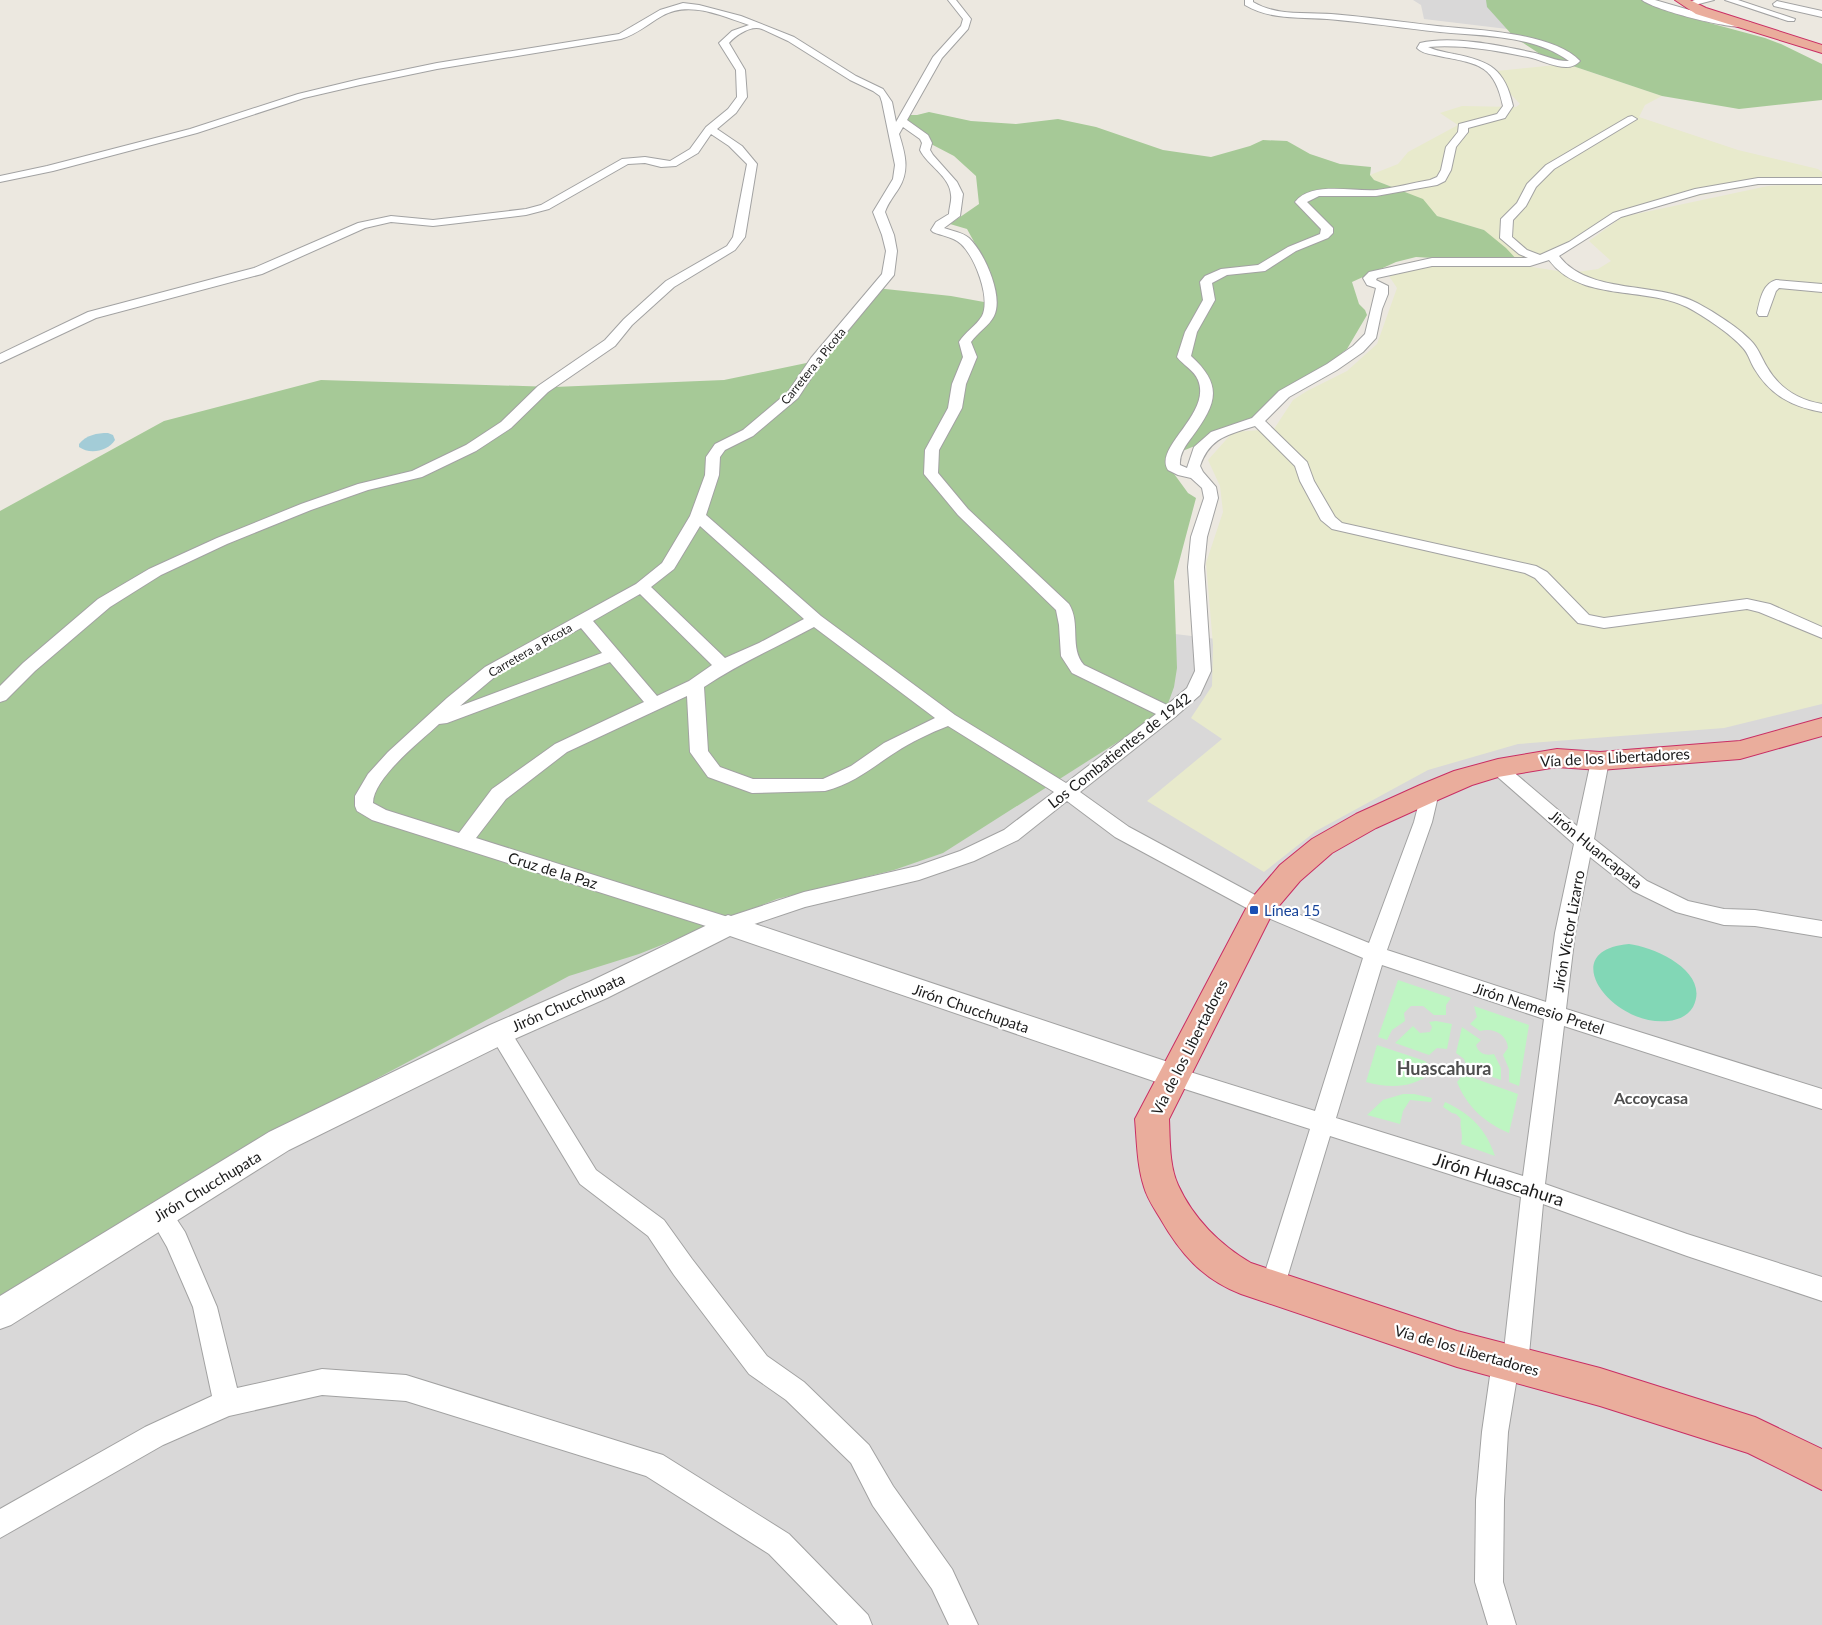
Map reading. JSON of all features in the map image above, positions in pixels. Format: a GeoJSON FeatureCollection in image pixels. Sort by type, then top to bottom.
{"type":"FeatureCollection","features":[{"type":"Feature","properties":{"kind":"highway"},"geometry":{"type":"LineString","coordinates":[[1684,2],[1710,14],[1755,26],[1822,49]]}},
{"type":"Feature","properties":{"kind":"highway","name":"Vía de los Libertadores"},"geometry":{"type":"LineString","coordinates":[[1822,727],[1740,750],[1600,761],[1557,758],[1498,768],[1463,778],[1430,792],[1366,821],[1322,846],[1290,874],[1261,907],[1152,1119],[1154,1154],[1161,1188],[1187,1232],[1216,1262],[1241,1277],[1457,1349],[1600,1387],[1756,1436],[1822,1470]]}},
{"type":"Feature","properties":{"kind":"street"},"geometry":{"type":"LineString","coordinates":[[894,134],[938,57],[965,27],[967,19],[952,0]]}},
{"type":"Feature","properties":{"kind":"street"},"geometry":{"type":"LineString","coordinates":[[1249,0],[1248,3],[1254,7],[1283,13],[1376,21],[1507,37],[1546,46],[1575,62],[1562,64],[1524,54],[1452,45],[1422,45],[1422,48],[1428,51],[1475,62],[1492,70],[1501,78],[1508,106],[1501,116],[1463,126],[1462,132],[1451,147],[1446,170],[1441,179],[1424,186],[1387,192],[1354,193],[1334,191],[1318,192],[1306,197],[1301,202],[1327,228],[1327,233],[1324,236],[1292,249],[1260,268],[1225,272],[1206,282],[1209,300],[1191,332],[1184,358],[1205,381],[1208,391],[1200,417],[1175,450],[1171,459],[1173,467],[1183,472],[1196,474],[1193,466],[1201,447],[1216,435],[1257,421],[1284,394],[1332,367],[1358,349],[1372,336],[1376,309],[1382,294],[1382,286],[1371,282],[1370,278],[1373,275],[1432,262],[1512,263],[1545,257],[1573,244],[1617,215],[1699,191],[1758,181],[1822,181]]}},
{"type":"Feature","properties":{"kind":"street"},"geometry":{"type":"LineString","coordinates":[[1646,0],[1716,21],[1737,25],[1755,26],[1792,19],[1810,11]]}},
{"type":"Feature","properties":{"kind":"street"},"geometry":{"type":"LineString","coordinates":[[1684,2],[1710,0]]}},
{"type":"Feature","properties":{"kind":"street"},"geometry":{"type":"LineString","coordinates":[[1729,0],[1792,19]]}},
{"type":"Feature","properties":{"kind":"street"},"geometry":{"type":"LineString","coordinates":[[1782,6],[1793,0]]}},
{"type":"Feature","properties":{"kind":"street"},"geometry":{"type":"LineString","coordinates":[[1770,3],[1822,14]]}},
{"type":"Feature","properties":{"kind":"street"},"geometry":{"type":"LineString","coordinates":[[0,179],[49,169],[193,131],[301,96],[437,66],[621,36],[631,32],[666,10],[680,6],[701,8],[758,25],[790,39],[853,78],[882,93],[887,100],[890,124],[894,134]]}},
{"type":"Feature","properties":{"kind":"street"},"geometry":{"type":"LineString","coordinates":[[0,359],[92,315],[258,272],[362,225],[378,220],[390,219],[433,223],[534,210],[545,207],[626,161],[645,160],[665,165],[677,162],[694,151],[710,129],[732,110],[742,98],[739,84],[742,75],[740,68],[724,43],[729,36],[736,32],[758,25]]}},
{"type":"Feature","properties":{"kind":"street"},"geometry":{"type":"LineString","coordinates":[[1632,119],[1550,167],[1531,186],[1522,204],[1507,220],[1506,238],[1523,252],[1545,257],[1570,274],[1583,280],[1656,293],[1692,305],[1747,344],[1767,378],[1788,398],[1806,406],[1822,408]]}},
{"type":"Feature","properties":{"kind":"street"},"geometry":{"type":"LineString","coordinates":[[901,121],[924,137],[926,143],[925,150],[928,156],[944,171],[957,194],[954,216],[940,224],[937,230],[965,241],[979,263],[990,288],[992,298],[988,317],[965,342],[970,357],[959,384],[955,408],[932,450],[931,474],[963,512],[1063,608],[1068,618],[1068,658],[1072,664],[1078,669],[1169,713]]}},
{"type":"Feature","properties":{"kind":"street"},"geometry":{"type":"LineString","coordinates":[[0,696],[29,668],[104,603],[155,572],[222,541],[306,507],[363,487],[417,474],[471,448],[506,425],[543,389],[610,343],[628,322],[670,284],[731,248],[739,237],[752,164],[746,155],[724,136],[710,129]]}},
{"type":"Feature","properties":{"kind":"street","name":"Carretera a Picota"},"geometry":{"type":"LineString","coordinates":[[379,815],[364,806],[364,796],[374,779],[394,756],[430,723],[491,671],[642,587],[668,566],[698,516],[712,476],[713,457],[720,447],[748,433],[793,395],[816,361],[888,275],[892,265],[892,250],[879,212],[901,176],[902,162],[894,134]]}},
{"type":"Feature","properties":{"kind":"street"},"geometry":{"type":"LineString","coordinates":[[1763,314],[1770,290],[1776,284],[1822,288]]}},
{"type":"Feature","properties":{"kind":"street"},"geometry":{"type":"LineString","coordinates":[[1257,421],[1302,465],[1307,481],[1329,520],[1338,526],[1530,569],[1541,575],[1584,618],[1592,621],[1604,623],[1747,604],[1764,608],[1822,633]]}},
{"type":"Feature","properties":{"kind":"street","name":"Los Combatientes de 1942"},"geometry":{"type":"LineString","coordinates":[[728,925],[804,900],[919,873],[967,856],[1010,835],[1169,713],[1194,691],[1203,671],[1196,567],[1198,537],[1212,498],[1209,487],[1196,474]]}},
{"type":"Feature","properties":{"kind":"street","name":"Jirón Nemesio Pretel"},"geometry":{"type":"LineString","coordinates":[[698,516],[815,620],[949,719],[1066,791],[1122,832],[1261,907],[1375,954],[1555,1014],[1822,1098]]}},
{"type":"Feature","properties":{"kind":"street"},"geometry":{"type":"LineString","coordinates":[[642,587],[723,666]]}},
{"type":"Feature","properties":{"kind":"street"},"geometry":{"type":"LineString","coordinates":[[583,620],[655,704]]}},
{"type":"Feature","properties":{"kind":"street"},"geometry":{"type":"LineString","coordinates":[[463,842],[499,794],[560,748],[695,685],[723,666],[765,647],[815,620]]}},
{"type":"Feature","properties":{"kind":"street"},"geometry":{"type":"LineString","coordinates":[[430,723],[614,655]]}},
{"type":"Feature","properties":{"kind":"street"},"geometry":{"type":"LineString","coordinates":[[695,685],[699,752],[714,772],[752,786],[825,784],[857,771],[890,746],[949,719]]}},
{"type":"Feature","properties":{"kind":"street","name":"Jirón Víctor Lizarro"},"geometry":{"type":"LineString","coordinates":[[1502,1625],[1489,1582],[1489,1509],[1492,1454],[1504,1376],[1510,1363],[1565,933],[1585,843],[1600,761]]}},
{"type":"Feature","properties":{"kind":"street","name":"Jirón Huancapata"},"geometry":{"type":"LineString","coordinates":[[1498,768],[1585,843],[1640,886],[1683,908],[1724,917],[1756,918],[1822,929]]}},
{"type":"Feature","properties":{"kind":"street"},"geometry":{"type":"LineString","coordinates":[[1272,1288],[1375,954],[1423,822],[1430,792]]}},
{"type":"Feature","properties":{"kind":"street","name":"Cruz de la Paz"},"geometry":{"type":"LineString","coordinates":[[379,815],[728,925]]}},
{"type":"Feature","properties":{"kind":"street","name":"Jirón Chucchupata"},"geometry":{"type":"LineString","coordinates":[[0,1314],[279,1141],[500,1033],[598,990],[728,925],[1174,1076]]}},
{"type":"Feature","properties":{"kind":"street"},"geometry":{"type":"LineString","coordinates":[[500,1033],[588,1177],[656,1228],[683,1267],[758,1365],[795,1391],[860,1454],[883,1496],[942,1579],[964,1625]]}},
{"type":"Feature","properties":{"kind":"street","name":"Jirón Huascahura"},"geometry":{"type":"LineString","coordinates":[[1174,1076],[1533,1190],[1687,1245],[1822,1290]]}},
{"type":"Feature","properties":{"kind":"street"},"geometry":{"type":"LineString","coordinates":[[160,1214],[176,1240],[205,1307],[227,1403]]}},
{"type":"Feature","properties":{"kind":"street"},"geometry":{"type":"LineString","coordinates":[[0,1524],[154,1436],[227,1403],[322,1382],[406,1388],[653,1465],[779,1544],[858,1625]]}},
{"type":"Feature","properties":{"kind":"shaded area"},"geometry":{"type":"Polygon","coordinates":[[[1413,0],[1543,0],[1524,31],[1424,19],[1421,5],[1413,0]]]}},
{"type":"Feature","properties":{"kind":"shaded area"},"geometry":{"type":"Polygon","coordinates":[[[1109,626],[1241,642],[1822,663],[1822,1625],[0,1625],[0,1071],[1109,626]]]}},
{"type":"Feature","properties":{"kind":"green space"},"geometry":{"type":"Polygon","coordinates":[[[1486,0],[1657,0],[1680,15],[1765,38],[1822,64],[1822,100],[1739,109],[1662,96],[1543,56],[1514,37],[1487,7],[1486,0]]]}},
{"type":"Feature","properties":{"kind":"green space"},"geometry":{"type":"Polygon","coordinates":[[[1566,64],[1662,96],[1645,105],[1639,117],[1738,150],[1818,169],[1822,172],[1822,704],[1724,728],[1518,744],[1428,770],[1316,831],[1264,872],[1147,801],[1222,739],[1191,718],[1212,686],[1213,645],[1206,563],[1223,512],[1220,486],[1208,460],[1233,432],[1274,429],[1293,400],[1347,371],[1377,344],[1397,288],[1389,276],[1433,264],[1513,264],[1571,273],[1598,269],[1611,261],[1589,241],[1622,217],[1768,186],[1818,183],[1749,186],[1647,206],[1607,217],[1562,250],[1520,263],[1484,230],[1437,216],[1408,193],[1374,180],[1370,175],[1398,164],[1408,152],[1458,125],[1440,113],[1462,106],[1516,107],[1520,104],[1500,83],[1497,71],[1566,64]]]}},
{"type":"Feature","properties":{"kind":"green space"},"geometry":{"type":"Polygon","coordinates":[[[929,112],[971,121],[1016,124],[1058,119],[1096,127],[1163,150],[1211,157],[1250,146],[1263,140],[1287,141],[1310,154],[1340,164],[1371,167],[1370,175],[1374,180],[1423,199],[1437,216],[1484,230],[1506,248],[1520,263],[1416,257],[1396,262],[1352,282],[1359,304],[1367,315],[1347,349],[1249,424],[1180,452],[1172,471],[1188,493],[1196,498],[1174,581],[1177,668],[1174,687],[1165,712],[943,853],[894,870],[777,899],[639,954],[569,976],[314,1112],[0,1304],[0,511],[164,421],[321,380],[554,387],[724,380],[816,361],[876,288],[951,296],[995,304],[990,271],[967,229],[950,224],[979,204],[976,176],[954,156],[931,144],[901,121],[905,115],[929,112]]]}},
{"type":"Feature","properties":{"kind":"green space"},"geometry":{"type":"Polygon","coordinates":[[[1629,944],[1652,950],[1665,956],[1688,972],[1694,983],[1696,994],[1693,1007],[1688,1013],[1679,1019],[1668,1021],[1647,1020],[1628,1012],[1611,1001],[1599,987],[1594,973],[1596,959],[1607,949],[1629,944]]]}},
{"type":"Feature","properties":{"kind":"green space"},"geometry":{"type":"Polygon","coordinates":[[[1398,980],[1451,998],[1446,1005],[1446,1015],[1434,1015],[1423,1006],[1411,1006],[1404,1013],[1405,1021],[1392,1030],[1387,1040],[1378,1037],[1398,980]]]}},
{"type":"Feature","properties":{"kind":"green space"},"geometry":{"type":"Polygon","coordinates":[[[1474,1006],[1529,1025],[1519,1086],[1509,1082],[1509,1069],[1503,1055],[1508,1048],[1502,1035],[1490,1030],[1480,1031],[1470,1024],[1477,1017],[1474,1006]]]}},
{"type":"Feature","properties":{"kind":"green space"},"geometry":{"type":"Polygon","coordinates":[[[1436,1021],[1452,1024],[1447,1049],[1437,1048],[1429,1055],[1395,1043],[1413,1026],[1420,1033],[1430,1032],[1432,1027],[1429,1022],[1436,1021]]]}},
{"type":"Feature","properties":{"kind":"green space"},"geometry":{"type":"Polygon","coordinates":[[[1462,1027],[1481,1040],[1476,1045],[1481,1052],[1488,1055],[1494,1054],[1501,1068],[1501,1080],[1467,1068],[1464,1059],[1456,1053],[1462,1027]]]}},
{"type":"Feature","properties":{"kind":"green space"},"geometry":{"type":"Polygon","coordinates":[[[1377,1045],[1425,1061],[1432,1068],[1431,1073],[1416,1082],[1400,1086],[1366,1082],[1377,1045]]]}},
{"type":"Feature","properties":{"kind":"green space"},"geometry":{"type":"Polygon","coordinates":[[[1462,1076],[1468,1076],[1518,1094],[1509,1133],[1485,1119],[1466,1099],[1457,1082],[1462,1076]]]}},
{"type":"Feature","properties":{"kind":"green space"},"geometry":{"type":"Polygon","coordinates":[[[1403,1094],[1414,1094],[1432,1098],[1431,1102],[1410,1100],[1403,1111],[1400,1124],[1367,1115],[1383,1100],[1403,1094]]]}},
{"type":"Feature","properties":{"kind":"green space"},"geometry":{"type":"Polygon","coordinates":[[[1445,1102],[1463,1112],[1476,1123],[1487,1138],[1495,1156],[1461,1144],[1461,1119],[1443,1107],[1445,1102]]]}},
{"type":"Feature","properties":{"kind":"water"},"geometry":{"type":"Polygon","coordinates":[[[108,433],[113,435],[115,440],[108,447],[99,451],[88,451],[79,447],[79,444],[88,437],[108,433]]]}},
{"type":"Feature","properties":{"kind":"place","name":"Línea 15"},"geometry":{"type":"Point","coordinates":[1254,910]}},
{"type":"Feature","properties":{"kind":"district","name":"Huascahura"},"geometry":{"type":"Point","coordinates":[1444,1068]}},
{"type":"Feature","properties":{"kind":"district","name":"Accoycasa"},"geometry":{"type":"Point","coordinates":[1651,1097]}}]}
